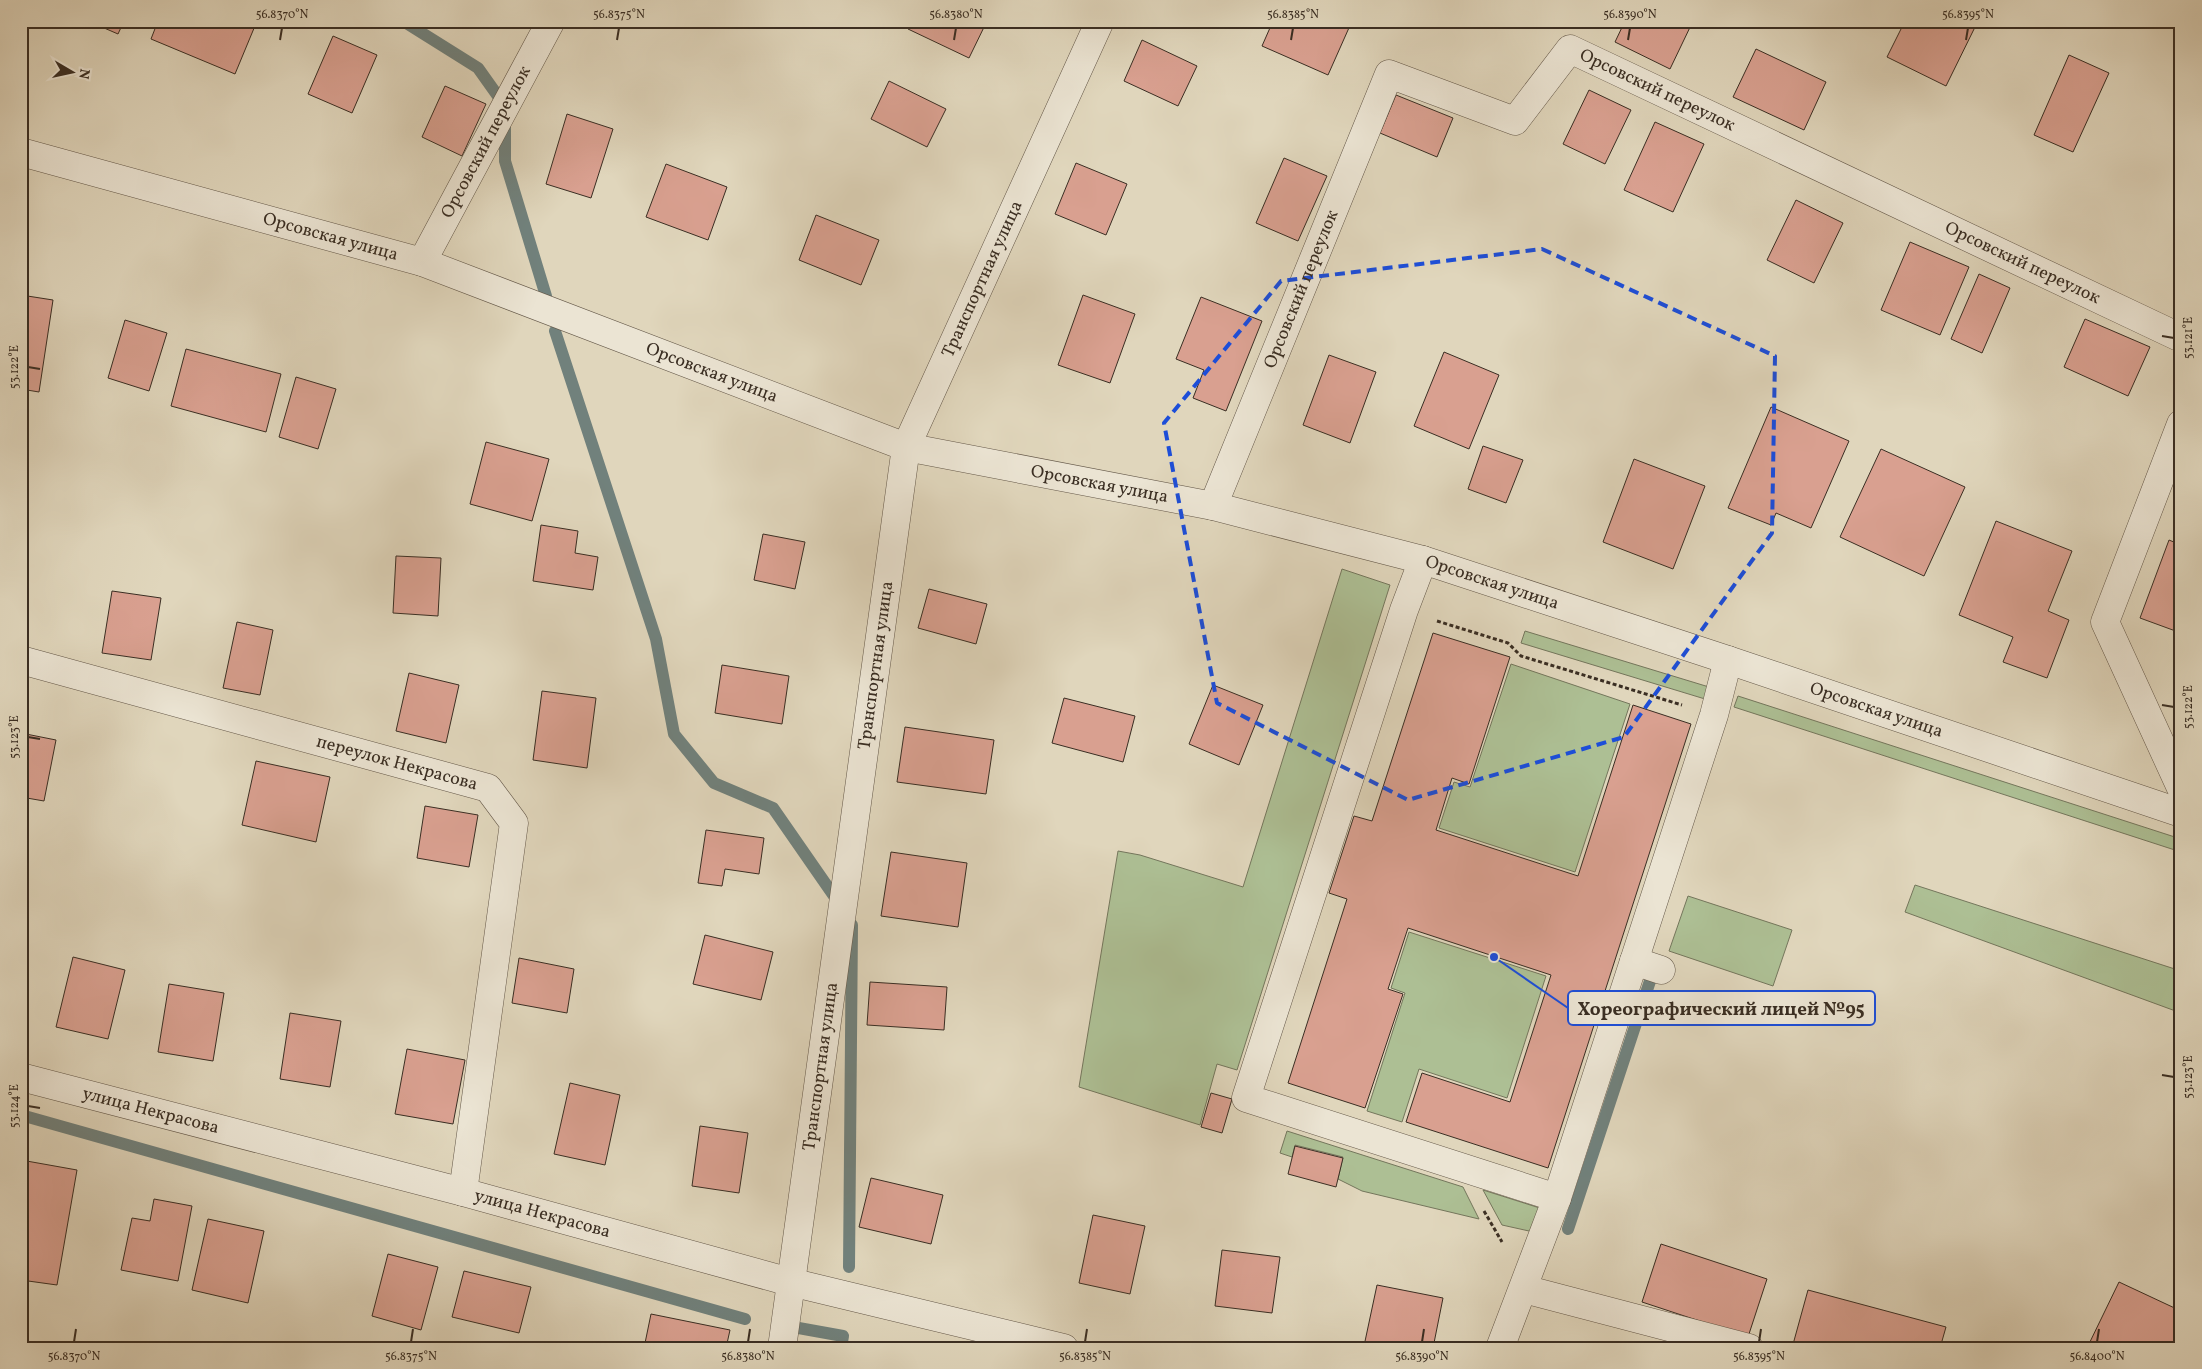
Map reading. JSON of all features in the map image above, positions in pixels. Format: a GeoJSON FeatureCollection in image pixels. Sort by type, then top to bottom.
{"type":"FeatureCollection","features":[{"type":"Feature","properties":{"kind":"street","name":"Орсовский переулок"},"geometry":{"type":"LineString","coordinates":[[422,262],[551,21]]}},
{"type":"Feature","properties":{"kind":"street","name":"Транспортная улица"},"geometry":{"type":"LineString","coordinates":[[782,1348],[906,447],[1100,21]]}},
{"type":"Feature","properties":{"kind":"street","name":"Орсовский переулок"},"geometry":{"type":"LineString","coordinates":[[1213,506],[1389,74],[1515,121],[1570,49],[2181,338]]}},
{"type":"Feature","properties":{"kind":"street","name":"Орсовская улица"},"geometry":{"type":"LineString","coordinates":[[21,152],[422,262],[906,447],[1213,506],[1423,560],[1728,660],[2181,813]]}},
{"type":"Feature","properties":{"kind":"street"},"geometry":{"type":"LineString","coordinates":[[2181,424],[2105,622],[2181,788]]}},
{"type":"Feature","properties":{"kind":"street"},"geometry":{"type":"LineString","coordinates":[[1423,560],[1404,610],[1246,1098],[1557,1198]]}},
{"type":"Feature","properties":{"kind":"street","name":"переулок Некрасова"},"geometry":{"type":"LineString","coordinates":[[21,660],[488,788],[514,824],[463,1192]]}},
{"type":"Feature","properties":{"kind":"street"},"geometry":{"type":"LineString","coordinates":[[1500,1348],[1557,1198],[1714,715],[1728,660]]}},
{"type":"Feature","properties":{"kind":"street"},"geometry":{"type":"LineString","coordinates":[[1634,961],[1661,970]]}},
{"type":"Feature","properties":{"kind":"street","name":"улица Некрасова"},"geometry":{"type":"LineString","coordinates":[[21,1077],[463,1192],[790,1282],[1064,1348]]}},
{"type":"Feature","properties":{"kind":"street"},"geometry":{"type":"LineString","coordinates":[[1525,1285],[1748,1348]]}},
{"type":"Feature","properties":{"kind":"path"},"geometry":{"type":"LineString","coordinates":[[1404,610],[1508,643],[1521,656],[1714,715]]}},
{"type":"Feature","properties":{"kind":"path"},"geometry":{"type":"LineString","coordinates":[[1456,1166],[1525,1285]]}},
{"type":"Feature","properties":{"kind":"highlighted area"},"geometry":{"type":"Polygon","coordinates":[[[1542,249],[1775,356],[1772,533],[1624,737],[1408,800],[1217,703],[1164,423],[1281,281],[1542,249]]]}},
{"type":"Feature","properties":{"kind":"green space"},"geometry":{"type":"Polygon","coordinates":[[[1342,569],[1390,585],[1237,1070],[1217,1064],[1200,1125],[1079,1087],[1118,851],[1140,855],[1243,887],[1342,569]]]}},
{"type":"Feature","properties":{"kind":"green space"},"geometry":{"type":"Polygon","coordinates":[[[1525,631],[1709,687],[1705,699],[1521,643],[1525,631]]]}},
{"type":"Feature","properties":{"kind":"green space"},"geometry":{"type":"Polygon","coordinates":[[[1511,664],[1630,704],[1575,872],[1439,828],[1454,782],[1470,787],[1511,664]]]}},
{"type":"Feature","properties":{"kind":"green space"},"geometry":{"type":"Polygon","coordinates":[[[1738,696],[2181,839],[2181,852],[1734,707],[1738,696]]]}},
{"type":"Feature","properties":{"kind":"green space"},"geometry":{"type":"Polygon","coordinates":[[[1915,885],[2181,971],[2181,1013],[1905,912],[1915,885]]]}},
{"type":"Feature","properties":{"kind":"green space"},"geometry":{"type":"Polygon","coordinates":[[[1688,896],[1792,930],[1773,986],[1669,951],[1688,896]]]}},
{"type":"Feature","properties":{"kind":"green space"},"geometry":{"type":"Polygon","coordinates":[[[1409,932],[1546,976],[1507,1098],[1419,1069],[1402,1122],[1367,1111],[1405,993],[1391,988],[1409,932]]]}},
{"type":"Feature","properties":{"kind":"green space"},"geometry":{"type":"Polygon","coordinates":[[[1287,1131],[1463,1187],[1479,1219],[1362,1191],[1338,1179],[1343,1157],[1295,1145],[1292,1157],[1280,1153],[1287,1131]]]}},
{"type":"Feature","properties":{"kind":"green space"},"geometry":{"type":"Polygon","coordinates":[[[1483,1190],[1546,1210],[1538,1233],[1502,1225],[1483,1190]]]}},
{"type":"Feature","properties":{"kind":"building"},"geometry":{"type":"Polygon","coordinates":[[[88,21],[124,21],[118,34],[88,21]]]}},
{"type":"Feature","properties":{"kind":"building"},"geometry":{"type":"Polygon","coordinates":[[[158,21],[257,21],[235,74],[151,39],[158,21]]]}},
{"type":"Feature","properties":{"kind":"building"},"geometry":{"type":"Polygon","coordinates":[[[912,21],[987,21],[969,58],[908,29],[912,21]]]}},
{"type":"Feature","properties":{"kind":"building"},"geometry":{"type":"Polygon","coordinates":[[[1273,21],[1352,21],[1328,75],[1262,46],[1273,21]]]}},
{"type":"Feature","properties":{"kind":"building"},"geometry":{"type":"Polygon","coordinates":[[[1625,21],[1693,21],[1670,69],[1615,42],[1625,21]]]}},
{"type":"Feature","properties":{"kind":"building"},"geometry":{"type":"Polygon","coordinates":[[[1905,21],[1978,21],[1946,86],[1887,57],[1905,21]]]}},
{"type":"Feature","properties":{"kind":"building"},"geometry":{"type":"Polygon","coordinates":[[[333,36],[377,55],[352,113],[308,94],[333,36]]]}},
{"type":"Feature","properties":{"kind":"building"},"geometry":{"type":"Polygon","coordinates":[[[1142,40],[1197,66],[1178,106],[1124,81],[1142,40]]]}},
{"type":"Feature","properties":{"kind":"building"},"geometry":{"type":"Polygon","coordinates":[[[1756,49],[1826,82],[1804,130],[1733,97],[1756,49]]]}},
{"type":"Feature","properties":{"kind":"building"},"geometry":{"type":"Polygon","coordinates":[[[2069,55],[2109,73],[2073,152],[2034,135],[2069,55]]]}},
{"type":"Feature","properties":{"kind":"building"},"geometry":{"type":"Polygon","coordinates":[[[889,81],[946,109],[927,147],[871,119],[889,81]]]}},
{"type":"Feature","properties":{"kind":"building"},"geometry":{"type":"Polygon","coordinates":[[[445,86],[486,104],[462,156],[422,137],[445,86]]]}},
{"type":"Feature","properties":{"kind":"building"},"geometry":{"type":"Polygon","coordinates":[[[1589,90],[1631,110],[1605,164],[1563,144],[1589,90]]]}},
{"type":"Feature","properties":{"kind":"building"},"geometry":{"type":"Polygon","coordinates":[[[1396,95],[1453,118],[1437,157],[1380,133],[1396,95]]]}},
{"type":"Feature","properties":{"kind":"building"},"geometry":{"type":"Polygon","coordinates":[[[567,114],[613,129],[591,198],[546,184],[567,114]]]}},
{"type":"Feature","properties":{"kind":"building"},"geometry":{"type":"Polygon","coordinates":[[[1655,122],[1704,144],[1673,212],[1624,190],[1655,122]]]}},
{"type":"Feature","properties":{"kind":"building"},"geometry":{"type":"Polygon","coordinates":[[[1284,158],[1327,176],[1298,241],[1256,223],[1284,158]]]}},
{"type":"Feature","properties":{"kind":"building"},"geometry":{"type":"Polygon","coordinates":[[[1076,163],[1127,184],[1106,235],[1055,214],[1076,163]]]}},
{"type":"Feature","properties":{"kind":"building"},"geometry":{"type":"Polygon","coordinates":[[[666,164],[727,187],[708,240],[646,217],[666,164]]]}},
{"type":"Feature","properties":{"kind":"building"},"geometry":{"type":"Polygon","coordinates":[[[1796,200],[1843,223],[1814,283],[1767,260],[1796,200]]]}},
{"type":"Feature","properties":{"kind":"building"},"geometry":{"type":"Polygon","coordinates":[[[816,215],[879,240],[861,285],[799,260],[816,215]]]}},
{"type":"Feature","properties":{"kind":"building"},"geometry":{"type":"Polygon","coordinates":[[[1910,242],[1969,267],[1940,335],[1881,310],[1910,242]]]}},
{"type":"Feature","properties":{"kind":"building"},"geometry":{"type":"Polygon","coordinates":[[[1979,274],[2010,288],[1982,353],[1951,339],[1979,274]]]}},
{"type":"Feature","properties":{"kind":"building"},"geometry":{"type":"Polygon","coordinates":[[[21,295],[53,300],[39,392],[21,389],[21,295]]]}},
{"type":"Feature","properties":{"kind":"building"},"geometry":{"type":"Polygon","coordinates":[[[1083,295],[1135,314],[1110,383],[1058,365],[1083,295]]]}},
{"type":"Feature","properties":{"kind":"building"},"geometry":{"type":"Polygon","coordinates":[[[1201,297],[1262,321],[1226,411],[1193,398],[1204,370],[1176,359],[1201,297]]]}},
{"type":"Feature","properties":{"kind":"building"},"geometry":{"type":"Polygon","coordinates":[[[2085,319],[2150,347],[2128,396],[2064,367],[2085,319]]]}},
{"type":"Feature","properties":{"kind":"building"},"geometry":{"type":"Polygon","coordinates":[[[125,320],[167,333],[149,391],[108,378],[125,320]]]}},
{"type":"Feature","properties":{"kind":"building"},"geometry":{"type":"Polygon","coordinates":[[[186,349],[281,374],[266,432],[171,406],[186,349]]]}},
{"type":"Feature","properties":{"kind":"building"},"geometry":{"type":"Polygon","coordinates":[[[1444,352],[1499,375],[1469,449],[1414,426],[1444,352]]]}},
{"type":"Feature","properties":{"kind":"building"},"geometry":{"type":"Polygon","coordinates":[[[1329,355],[1376,372],[1350,443],[1303,425],[1329,355]]]}},
{"type":"Feature","properties":{"kind":"building"},"geometry":{"type":"Polygon","coordinates":[[[296,377],[336,389],[318,449],[279,437],[296,377]]]}},
{"type":"Feature","properties":{"kind":"building"},"geometry":{"type":"Polygon","coordinates":[[[1771,407],[1849,441],[1811,528],[1776,513],[1771,525],[1728,508],[1771,407]]]}},
{"type":"Feature","properties":{"kind":"building"},"geometry":{"type":"Polygon","coordinates":[[[486,442],[549,459],[532,521],[470,504],[486,442]]]}},
{"type":"Feature","properties":{"kind":"building"},"geometry":{"type":"Polygon","coordinates":[[[1483,446],[1523,460],[1506,503],[1468,489],[1483,446]]]}},
{"type":"Feature","properties":{"kind":"building"},"geometry":{"type":"Polygon","coordinates":[[[1881,449],[1965,487],[1924,576],[1840,537],[1881,449]]]}},
{"type":"Feature","properties":{"kind":"building"},"geometry":{"type":"Polygon","coordinates":[[[1634,459],[1705,486],[1673,569],[1603,542],[1634,459]]]}},
{"type":"Feature","properties":{"kind":"building"},"geometry":{"type":"Polygon","coordinates":[[[1996,521],[2072,551],[2048,611],[2069,620],[2047,678],[2003,662],[2013,637],[1959,615],[1996,521]]]}},
{"type":"Feature","properties":{"kind":"building"},"geometry":{"type":"Polygon","coordinates":[[[541,525],[578,531],[575,553],[598,557],[593,590],[533,581],[541,525]]]}},
{"type":"Feature","properties":{"kind":"building"},"geometry":{"type":"Polygon","coordinates":[[[21,526],[25,526],[21,549],[21,526]]]}},
{"type":"Feature","properties":{"kind":"building"},"geometry":{"type":"Polygon","coordinates":[[[763,534],[805,542],[795,589],[754,580],[763,534]]]}},
{"type":"Feature","properties":{"kind":"building"},"geometry":{"type":"Polygon","coordinates":[[[2169,540],[2181,545],[2181,633],[2140,618],[2169,540]]]}},
{"type":"Feature","properties":{"kind":"building"},"geometry":{"type":"Polygon","coordinates":[[[396,556],[441,558],[438,616],[393,613],[396,556]]]}},
{"type":"Feature","properties":{"kind":"building"},"geometry":{"type":"Polygon","coordinates":[[[929,589],[987,604],[976,644],[918,628],[929,589]]]}},
{"type":"Feature","properties":{"kind":"building"},"geometry":{"type":"Polygon","coordinates":[[[112,591],[161,598],[151,660],[102,653],[112,591]]]}},
{"type":"Feature","properties":{"kind":"building"},"geometry":{"type":"Polygon","coordinates":[[[237,622],[273,630],[260,695],[223,688],[237,622]]]}},
{"type":"Feature","properties":{"kind":"building"},"geometry":{"type":"Polygon","coordinates":[[[1433,633],[1510,657],[1469,784],[1452,778],[1436,830],[1578,876],[1633,705],[1691,724],[1548,1168],[1406,1122],[1422,1073],[1510,1102],[1551,975],[1408,928],[1388,989],[1403,994],[1365,1108],[1288,1083],[1347,899],[1329,893],[1354,816],[1372,821],[1433,633]]]}},
{"type":"Feature","properties":{"kind":"building"},"geometry":{"type":"Polygon","coordinates":[[[722,665],[789,676],[782,724],[715,713],[722,665]]]}},
{"type":"Feature","properties":{"kind":"building"},"geometry":{"type":"Polygon","coordinates":[[[409,673],[459,685],[446,743],[396,731],[409,673]]]}},
{"type":"Feature","properties":{"kind":"building"},"geometry":{"type":"Polygon","coordinates":[[[1213,685],[1263,705],[1239,765],[1189,744],[1213,685]]]}},
{"type":"Feature","properties":{"kind":"building"},"geometry":{"type":"Polygon","coordinates":[[[542,691],[596,698],[587,768],[533,760],[542,691]]]}},
{"type":"Feature","properties":{"kind":"building"},"geometry":{"type":"Polygon","coordinates":[[[1064,698],[1135,716],[1123,762],[1052,743],[1064,698]]]}},
{"type":"Feature","properties":{"kind":"building"},"geometry":{"type":"Polygon","coordinates":[[[905,727],[994,740],[986,794],[897,782],[905,727]]]}},
{"type":"Feature","properties":{"kind":"building"},"geometry":{"type":"Polygon","coordinates":[[[21,733],[56,740],[44,801],[21,797],[21,733]]]}},
{"type":"Feature","properties":{"kind":"building"},"geometry":{"type":"Polygon","coordinates":[[[256,761],[330,777],[316,842],[242,825],[256,761]]]}},
{"type":"Feature","properties":{"kind":"building"},"geometry":{"type":"Polygon","coordinates":[[[425,806],[478,815],[469,867],[417,858],[425,806]]]}},
{"type":"Feature","properties":{"kind":"building"},"geometry":{"type":"Polygon","coordinates":[[[706,830],[764,838],[759,874],[725,869],[722,886],[698,883],[706,830]]]}},
{"type":"Feature","properties":{"kind":"building"},"geometry":{"type":"Polygon","coordinates":[[[891,852],[967,863],[958,927],[881,916],[891,852]]]}},
{"type":"Feature","properties":{"kind":"building"},"geometry":{"type":"Polygon","coordinates":[[[705,935],[773,952],[761,1000],[693,984],[705,935]]]}},
{"type":"Feature","properties":{"kind":"building"},"geometry":{"type":"Polygon","coordinates":[[[73,957],[125,970],[108,1039],[56,1027],[73,957]]]}},
{"type":"Feature","properties":{"kind":"building"},"geometry":{"type":"Polygon","coordinates":[[[519,958],[574,969],[567,1013],[512,1003],[519,958]]]}},
{"type":"Feature","properties":{"kind":"building"},"geometry":{"type":"Polygon","coordinates":[[[870,982],[947,987],[944,1030],[867,1025],[870,982]]]}},
{"type":"Feature","properties":{"kind":"building"},"geometry":{"type":"Polygon","coordinates":[[[169,984],[224,993],[213,1061],[158,1052],[169,984]]]}},
{"type":"Feature","properties":{"kind":"building"},"geometry":{"type":"Polygon","coordinates":[[[290,1013],[341,1021],[330,1087],[280,1079],[290,1013]]]}},
{"type":"Feature","properties":{"kind":"building"},"geometry":{"type":"Polygon","coordinates":[[[407,1049],[465,1060],[453,1124],[395,1114],[407,1049]]]}},
{"type":"Feature","properties":{"kind":"building"},"geometry":{"type":"Polygon","coordinates":[[[570,1083],[620,1095],[605,1165],[554,1154],[570,1083]]]}},
{"type":"Feature","properties":{"kind":"building"},"geometry":{"type":"Polygon","coordinates":[[[1211,1093],[1232,1099],[1222,1133],[1201,1127],[1211,1093]]]}},
{"type":"Feature","properties":{"kind":"building"},"geometry":{"type":"Polygon","coordinates":[[[700,1126],[748,1133],[739,1193],[692,1186],[700,1126]]]}},
{"type":"Feature","properties":{"kind":"building"},"geometry":{"type":"Polygon","coordinates":[[[1295,1146],[1343,1158],[1336,1187],[1288,1174],[1295,1146]]]}},
{"type":"Feature","properties":{"kind":"building"},"geometry":{"type":"Polygon","coordinates":[[[21,1160],[77,1170],[57,1285],[21,1280],[21,1160]]]}},
{"type":"Feature","properties":{"kind":"building"},"geometry":{"type":"Polygon","coordinates":[[[871,1178],[943,1195],[931,1244],[859,1227],[871,1178]]]}},
{"type":"Feature","properties":{"kind":"building"},"geometry":{"type":"Polygon","coordinates":[[[154,1199],[192,1206],[178,1281],[121,1270],[132,1218],[150,1221],[154,1199]]]}},
{"type":"Feature","properties":{"kind":"building"},"geometry":{"type":"Polygon","coordinates":[[[1093,1215],[1145,1226],[1130,1294],[1079,1283],[1093,1215]]]}},
{"type":"Feature","properties":{"kind":"building"},"geometry":{"type":"Polygon","coordinates":[[[208,1219],[264,1231],[248,1303],[192,1290],[208,1219]]]}},
{"type":"Feature","properties":{"kind":"building"},"geometry":{"type":"Polygon","coordinates":[[[1661,1244],[1767,1279],[1748,1337],[1642,1302],[1661,1244]]]}},
{"type":"Feature","properties":{"kind":"building"},"geometry":{"type":"Polygon","coordinates":[[[1222,1250],[1280,1257],[1272,1313],[1215,1306],[1222,1250]]]}},
{"type":"Feature","properties":{"kind":"building"},"geometry":{"type":"Polygon","coordinates":[[[388,1254],[438,1267],[421,1330],[372,1316],[388,1254]]]}},
{"type":"Feature","properties":{"kind":"building"},"geometry":{"type":"Polygon","coordinates":[[[464,1271],[531,1287],[519,1333],[452,1317],[464,1271]]]}},
{"type":"Feature","properties":{"kind":"building"},"geometry":{"type":"Polygon","coordinates":[[[2119,1282],[2181,1311],[2181,1348],[2087,1348],[2119,1282]]]}},
{"type":"Feature","properties":{"kind":"building"},"geometry":{"type":"Polygon","coordinates":[[[1377,1285],[1443,1298],[1433,1348],[1373,1348],[1364,1346],[1377,1285]]]}},
{"type":"Feature","properties":{"kind":"building"},"geometry":{"type":"Polygon","coordinates":[[[1808,1290],[1946,1327],[1940,1348],[1792,1348],[1808,1290]]]}},
{"type":"Feature","properties":{"kind":"building"},"geometry":{"type":"Polygon","coordinates":[[[651,1314],[730,1330],[726,1348],[644,1348],[651,1314]]]}},
{"type":"Feature","properties":{"kind":"waterway"},"geometry":{"type":"LineString","coordinates":[[403,21],[478,68],[505,106],[505,161],[546,296]]}},
{"type":"Feature","properties":{"kind":"waterway"},"geometry":{"type":"LineString","coordinates":[[555,331],[656,639],[674,734],[714,783],[773,808],[841,906]]}},
{"type":"Feature","properties":{"kind":"waterway"},"geometry":{"type":"LineString","coordinates":[[849,1267],[852,925]]}},
{"type":"Feature","properties":{"kind":"waterway"},"geometry":{"type":"LineString","coordinates":[[1568,1229],[1651,978]]}},
{"type":"Feature","properties":{"kind":"waterway"},"geometry":{"type":"LineString","coordinates":[[21,1115],[745,1319]]}},
{"type":"Feature","properties":{"kind":"waterway"},"geometry":{"type":"LineString","coordinates":[[793,1327],[843,1336],[841,1348]]}},
{"type":"Feature","properties":{"kind":"place","name":"Хореографический лицей №95"},"geometry":{"type":"Point","coordinates":[1494,957]}}]}
